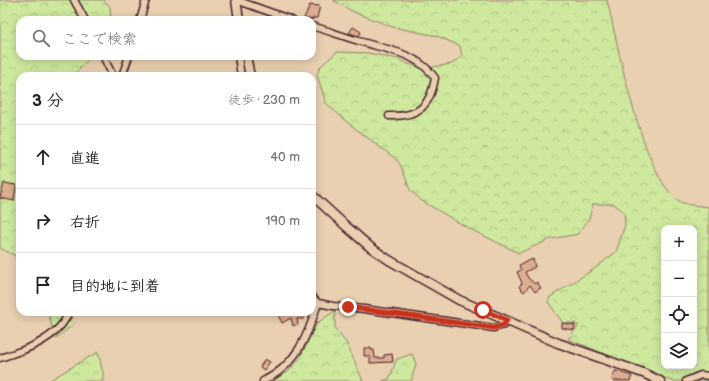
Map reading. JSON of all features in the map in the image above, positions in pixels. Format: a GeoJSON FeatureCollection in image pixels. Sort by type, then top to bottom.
{"type":"FeatureCollection","features":[{"type":"Feature","properties":{"kind":"street"},"geometry":{"type":"LineString","coordinates":[[74,0],[83,16]]}},
{"type":"Feature","properties":{"kind":"street"},"geometry":{"type":"LineString","coordinates":[[141,16],[146,0]]}},
{"type":"Feature","properties":{"kind":"street"},"geometry":{"type":"LineString","coordinates":[[238,16],[236,0],[281,16]]}},
{"type":"Feature","properties":{"kind":"street"},"geometry":{"type":"LineString","coordinates":[[316,27],[360,42],[399,52],[414,59],[430,71],[435,78],[427,103],[418,110],[407,114],[389,116]]}},
{"type":"Feature","properties":{"kind":"street"},"geometry":{"type":"LineString","coordinates":[[105,60],[111,72]]}},
{"type":"Feature","properties":{"kind":"street"},"geometry":{"type":"LineString","coordinates":[[123,72],[128,60]]}},
{"type":"Feature","properties":{"kind":"street"},"geometry":{"type":"LineString","coordinates":[[239,60],[240,72]]}},
{"type":"Feature","properties":{"kind":"street"},"geometry":{"type":"LineString","coordinates":[[247,60],[249,72]]}},
{"type":"Feature","properties":{"kind":"street"},"geometry":{"type":"LineString","coordinates":[[316,199],[370,247],[420,279],[459,300],[558,343],[643,373],[660,381]]}},
{"type":"Feature","properties":{"kind":"street"},"geometry":{"type":"LineString","coordinates":[[316,309],[318,302],[494,328],[504,325],[507,320]]}},
{"type":"Feature","properties":{"kind":"street"},"geometry":{"type":"LineString","coordinates":[[0,358],[30,348],[42,341],[55,332],[65,322],[67,316]]}},
{"type":"Feature","properties":{"kind":"street"},"geometry":{"type":"LineString","coordinates":[[263,381],[288,364],[297,353],[310,329],[314,316]]}},
{"type":"Feature","properties":{"kind":"street"},"geometry":{"type":"LineString","coordinates":[[686,381],[701,375],[709,376]]}},
{"type":"Feature","properties":{"kind":"green space"},"geometry":{"type":"Polygon","coordinates":[[[0,0],[104,0],[110,7],[111,16],[16,16],[16,60],[87,60],[77,72],[16,72],[16,256],[0,248],[0,0]]]}},
{"type":"Feature","properties":{"kind":"green space"},"geometry":{"type":"Polygon","coordinates":[[[333,0],[607,0],[633,108],[654,166],[666,187],[679,201],[693,205],[709,206],[709,381],[672,381],[568,339],[578,325],[574,323],[563,323],[548,302],[550,297],[594,269],[616,252],[625,225],[624,212],[614,204],[593,204],[589,219],[578,234],[551,239],[519,253],[468,228],[422,201],[410,190],[401,166],[397,160],[347,122],[326,103],[317,75],[320,67],[337,52],[368,53],[398,59],[408,64],[426,68],[452,64],[462,56],[460,46],[437,36],[393,27],[354,12],[333,0]]]}},
{"type":"Feature","properties":{"kind":"green space"},"geometry":{"type":"Polygon","coordinates":[[[335,311],[335,329],[347,344],[363,381],[272,381],[288,372],[300,358],[317,323],[335,311]]]}},
{"type":"Feature","properties":{"kind":"green space"},"geometry":{"type":"Polygon","coordinates":[[[49,316],[72,316],[73,325],[55,339],[49,316]]]}},
{"type":"Feature","properties":{"kind":"green space"},"geometry":{"type":"Polygon","coordinates":[[[98,352],[103,373],[103,381],[48,381],[98,352]]]}},
{"type":"Feature","properties":{"kind":"green space"},"geometry":{"type":"Polygon","coordinates":[[[412,354],[416,364],[411,381],[382,381],[389,379],[397,359],[412,354]]]}},
{"type":"Feature","properties":{"kind":"building"},"geometry":{"type":"Polygon","coordinates":[[[310,5],[320,6],[317,18],[316,16],[305,16],[310,5]]]}},
{"type":"Feature","properties":{"kind":"building"},"geometry":{"type":"Polygon","coordinates":[[[353,27],[361,32],[359,36],[349,33],[353,27]]]}},
{"type":"Feature","properties":{"kind":"building"},"geometry":{"type":"Polygon","coordinates":[[[4,183],[16,185],[14,201],[0,198],[4,183]]]}},
{"type":"Feature","properties":{"kind":"building"},"geometry":{"type":"Polygon","coordinates":[[[533,259],[535,267],[525,272],[528,278],[535,284],[537,282],[541,288],[535,292],[530,285],[524,292],[519,287],[522,283],[517,272],[521,270],[519,265],[533,259]]]}},
{"type":"Feature","properties":{"kind":"building"},"geometry":{"type":"Polygon","coordinates":[[[278,316],[304,316],[304,319],[297,319],[298,324],[293,326],[291,318],[282,323],[278,316]]]}},
{"type":"Feature","properties":{"kind":"building"},"geometry":{"type":"Polygon","coordinates":[[[562,323],[575,325],[574,330],[562,328],[562,323]]]}},
{"type":"Feature","properties":{"kind":"building"},"geometry":{"type":"Polygon","coordinates":[[[364,348],[371,348],[371,350],[374,350],[375,358],[384,358],[384,355],[392,354],[393,362],[370,363],[370,356],[364,356],[364,348]]]}},
{"type":"Feature","properties":{"kind":"building"},"geometry":{"type":"Polygon","coordinates":[[[265,359],[270,362],[264,370],[260,367],[265,359]]]}},
{"type":"Feature","properties":{"kind":"building"},"geometry":{"type":"Polygon","coordinates":[[[615,371],[632,376],[630,381],[613,381],[612,379],[615,371]]]}},
{"type":"Feature","properties":{"kind":"route"},"geometry":{"type":"LineString","coordinates":[[348,307],[364,308],[494,328],[504,325],[507,320],[483,310]]}}]}
